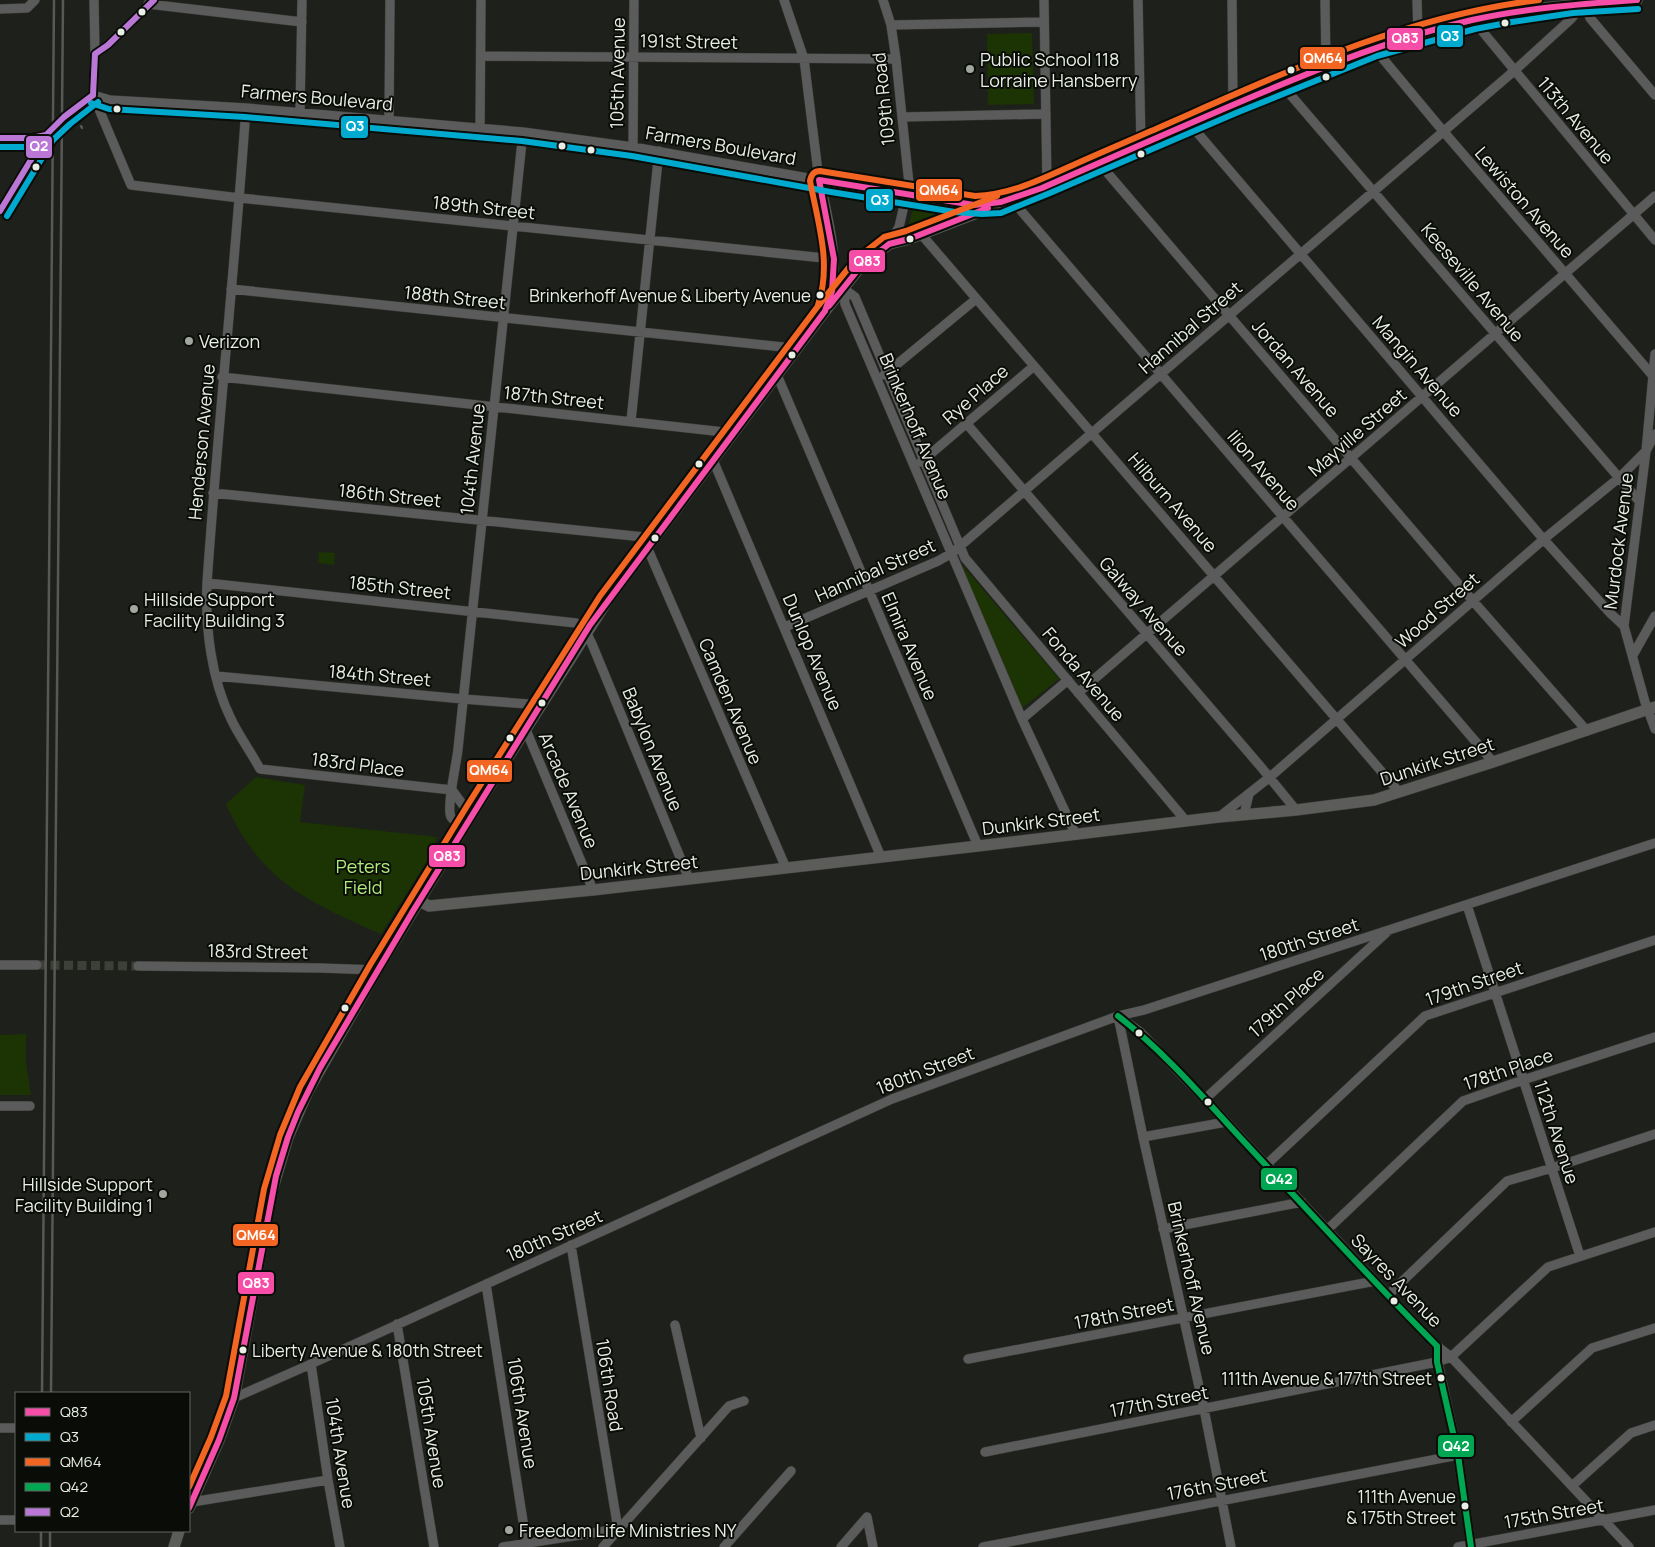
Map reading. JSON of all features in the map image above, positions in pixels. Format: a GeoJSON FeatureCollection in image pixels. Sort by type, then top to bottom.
{"type":"FeatureCollection","features":[{"type":"Feature","properties":{"kind":"main road","name":"Farmers Boulevard"},"geometry":{"type":"LineString","coordinates":[[819,180],[974,205],[1000,204],[1282,84],[1374,48],[1473,20],[1511,13],[1602,1],[1637,0]]}},
{"type":"Feature","properties":{"kind":"main road"},"geometry":{"type":"LineString","coordinates":[[819,180],[834,259],[832,291],[824,311]]}},
{"type":"Feature","properties":{"kind":"main road"},"geometry":{"type":"LineString","coordinates":[[190,1505],[219,1440],[234,1398],[272,1191],[295,1118],[311,1085],[465,825],[607,601],[824,311],[844,290],[862,266],[890,244],[909,240],[1000,204]]}},
{"type":"Feature","properties":{"kind":"main road","name":"Dunkirk Street"},"geometry":{"type":"LineString","coordinates":[[419,901],[429,906],[593,890],[1374,800],[1494,762],[1652,708]]}},
{"type":"Feature","properties":{"kind":"main road"},"geometry":{"type":"LineString","coordinates":[[174,1547],[179,1532]]}},
{"type":"Feature","properties":{"kind":"street"},"geometry":{"type":"LineString","coordinates":[[0,8],[27,8],[34,0]]}},
{"type":"Feature","properties":{"kind":"street"},"geometry":{"type":"LineString","coordinates":[[0,211],[46,135],[64,117],[93,95],[95,54],[94,0]]}},
{"type":"Feature","properties":{"kind":"street"},"geometry":{"type":"LineString","coordinates":[[300,112],[302,0]]}},
{"type":"Feature","properties":{"kind":"street"},"geometry":{"type":"LineString","coordinates":[[389,120],[390,0]]}},
{"type":"Feature","properties":{"kind":"street"},"geometry":{"type":"LineString","coordinates":[[480,128],[481,0]]}},
{"type":"Feature","properties":{"kind":"street","name":"105th Avenue"},"geometry":{"type":"LineString","coordinates":[[633,147],[634,0]]}},
{"type":"Feature","properties":{"kind":"street"},"geometry":{"type":"LineString","coordinates":[[784,0],[804,59],[819,180]]}},
{"type":"Feature","properties":{"kind":"street","name":"109th Road"},"geometry":{"type":"LineString","coordinates":[[883,0],[891,25],[896,59],[909,184],[899,227],[890,244]]}},
{"type":"Feature","properties":{"kind":"street"},"geometry":{"type":"LineString","coordinates":[[1044,0],[1047,185]]}},
{"type":"Feature","properties":{"kind":"street"},"geometry":{"type":"LineString","coordinates":[[1138,0],[1141,145]]}},
{"type":"Feature","properties":{"kind":"street"},"geometry":{"type":"LineString","coordinates":[[1232,0],[1233,105]]}},
{"type":"Feature","properties":{"kind":"street"},"geometry":{"type":"LineString","coordinates":[[1325,0],[1326,66]]}},
{"type":"Feature","properties":{"kind":"street"},"geometry":{"type":"LineString","coordinates":[[1417,0],[1418,35]]}},
{"type":"Feature","properties":{"kind":"street"},"geometry":{"type":"LineString","coordinates":[[1510,0],[1511,13]]}},
{"type":"Feature","properties":{"kind":"street"},"geometry":{"type":"LineString","coordinates":[[95,54],[108,45],[151,2],[302,22]]}},
{"type":"Feature","properties":{"kind":"street"},"geometry":{"type":"LineString","coordinates":[[1584,3],[1590,18],[1655,95]]}},
{"type":"Feature","properties":{"kind":"street","name":"Hannibal Street"},"geometry":{"type":"LineString","coordinates":[[785,627],[938,561],[952,553],[1514,71],[1570,19],[1584,3]]}},
{"type":"Feature","properties":{"kind":"street","name":"113th Avenue"},"geometry":{"type":"LineString","coordinates":[[1473,20],[1655,240]]}},
{"type":"Feature","properties":{"kind":"street"},"geometry":{"type":"LineString","coordinates":[[891,25],[1044,22]]}},
{"type":"Feature","properties":{"kind":"street","name":"Lewiston Avenue"},"geometry":{"type":"LineString","coordinates":[[1374,48],[1653,376]]}},
{"type":"Feature","properties":{"kind":"street","name":"191st Street"},"geometry":{"type":"LineString","coordinates":[[480,56],[896,59]]}},
{"type":"Feature","properties":{"kind":"street","name":"Keeseville Avenue"},"geometry":{"type":"LineString","coordinates":[[1282,84],[1639,501]]}},
{"type":"Feature","properties":{"kind":"street","name":"Farmers Boulevard"},"geometry":{"type":"LineString","coordinates":[[93,95],[110,100],[300,112],[523,132],[659,151],[819,180]]}},
{"type":"Feature","properties":{"kind":"street","name":"189th Street"},"geometry":{"type":"LineString","coordinates":[[93,95],[131,185],[240,198],[834,259]]}},
{"type":"Feature","properties":{"kind":"street","name":"Henderson Avenue"},"geometry":{"type":"LineString","coordinates":[[246,108],[240,198],[222,377],[206,607],[208,632],[216,676],[230,718],[260,769]]}},
{"type":"Feature","properties":{"kind":"street"},"geometry":{"type":"LineString","coordinates":[[902,117],[1046,114]]}},
{"type":"Feature","properties":{"kind":"street","name":"Mangin Avenue"},"geometry":{"type":"LineString","coordinates":[[1190,124],[1544,539],[1610,613],[1624,626]]}},
{"type":"Feature","properties":{"kind":"street","name":"104th Avenue"},"geometry":{"type":"LineString","coordinates":[[465,825],[453,820],[450,815],[449,804],[463,700],[523,132]]}},
{"type":"Feature","properties":{"kind":"street"},"geometry":{"type":"LineString","coordinates":[[0,138],[31,138],[46,135]]}},
{"type":"Feature","properties":{"kind":"street"},"geometry":{"type":"LineString","coordinates":[[631,422],[659,151]]}},
{"type":"Feature","properties":{"kind":"street","name":"Jordan Avenue"},"geometry":{"type":"LineString","coordinates":[[1099,163],[1473,601],[1587,731]]}},
{"type":"Feature","properties":{"kind":"street","name":"Mayville Street"},"geometry":{"type":"LineString","coordinates":[[1078,693],[1655,196]]}},
{"type":"Feature","properties":{"kind":"street","name":"Ilion Avenue"},"geometry":{"type":"LineString","coordinates":[[1011,199],[1494,762]]}},
{"type":"Feature","properties":{"kind":"street","name":"Hilburn Avenue"},"geometry":{"type":"LineString","coordinates":[[921,234],[1399,792]]}},
{"type":"Feature","properties":{"kind":"street","name":"188th Street"},"geometry":{"type":"LineString","coordinates":[[231,289],[782,347],[795,350]]}},
{"type":"Feature","properties":{"kind":"street","name":"Brinkerhoff Avenue"},"geometry":{"type":"LineString","coordinates":[[844,290],[855,298],[960,546]]}},
{"type":"Feature","properties":{"kind":"street","name":"Brinkerhoff Avenue"},"geometry":{"type":"LineString","coordinates":[[844,290],[845,304],[1022,719],[1076,835]]}},
{"type":"Feature","properties":{"kind":"street"},"geometry":{"type":"LineString","coordinates":[[877,379],[887,373],[976,299]]}},
{"type":"Feature","properties":{"kind":"street","name":"Murdock Avenue"},"geometry":{"type":"LineString","coordinates":[[1655,354],[1646,451],[1624,626],[1652,708],[1655,729]]}},
{"type":"Feature","properties":{"kind":"street","name":"Rye Place"},"geometry":{"type":"LineString","coordinates":[[914,466],[924,460],[1034,366]]}},
{"type":"Feature","properties":{"kind":"street","name":"Elmira Avenue"},"geometry":{"type":"LineString","coordinates":[[776,375],[978,846]]}},
{"type":"Feature","properties":{"kind":"street","name":"187th Street"},"geometry":{"type":"LineString","coordinates":[[222,377],[733,433]]}},
{"type":"Feature","properties":{"kind":"street","name":"Galway Avenue"},"geometry":{"type":"LineString","coordinates":[[966,424],[1270,777],[1296,810]]}},
{"type":"Feature","properties":{"kind":"street"},"geometry":{"type":"LineString","coordinates":[[1646,451],[1655,434]]}},
{"type":"Feature","properties":{"kind":"street","name":"Wood Street"},"geometry":{"type":"LineString","coordinates":[[1219,817],[1270,777],[1544,539],[1620,478],[1646,451]]}},
{"type":"Feature","properties":{"kind":"street","name":"Dunlop Avenue"},"geometry":{"type":"LineString","coordinates":[[713,460],[881,857]]}},
{"type":"Feature","properties":{"kind":"street","name":"186th Street"},"geometry":{"type":"LineString","coordinates":[[213,492],[482,521],[651,543]]}},
{"type":"Feature","properties":{"kind":"street","name":"Camden Avenue"},"geometry":{"type":"LineString","coordinates":[[651,543],[786,868]]}},
{"type":"Feature","properties":{"kind":"street","name":"Fonda Avenue"},"geometry":{"type":"LineString","coordinates":[[960,546],[965,558],[1186,821]]}},
{"type":"Feature","properties":{"kind":"street","name":"185th Street"},"geometry":{"type":"LineString","coordinates":[[207,583],[576,623],[586,632]]}},
{"type":"Feature","properties":{"kind":"street"},"geometry":{"type":"LineString","coordinates":[[1633,655],[1655,616]]}},
{"type":"Feature","properties":{"kind":"street","name":"Babylon Avenue"},"geometry":{"type":"LineString","coordinates":[[586,632],[689,879]]}},
{"type":"Feature","properties":{"kind":"street","name":"184th Street"},"geometry":{"type":"LineString","coordinates":[[216,676],[463,700],[541,705]]}},
{"type":"Feature","properties":{"kind":"street"},"geometry":{"type":"LineString","coordinates":[[1022,719],[1068,680]]}},
{"type":"Feature","properties":{"kind":"street","name":"Arcade Avenue"},"geometry":{"type":"LineString","coordinates":[[526,730],[593,890]]}},
{"type":"Feature","properties":{"kind":"street","name":"183rd Place"},"geometry":{"type":"LineString","coordinates":[[260,769],[452,790]]}},
{"type":"Feature","properties":{"kind":"street"},"geometry":{"type":"LineString","coordinates":[[452,790],[463,805],[474,811]]}},
{"type":"Feature","properties":{"kind":"street"},"geometry":{"type":"LineString","coordinates":[[1244,815],[1249,794]]}},
{"type":"Feature","properties":{"kind":"street","name":"180th Street"},"geometry":{"type":"LineString","coordinates":[[234,1398],[892,1099],[1118,1016],[1655,843]]}},
{"type":"Feature","properties":{"kind":"street","name":"112th Avenue"},"geometry":{"type":"LineString","coordinates":[[1467,904],[1580,1256]]}},
{"type":"Feature","properties":{"kind":"street","name":"179th Place"},"geometry":{"type":"LineString","coordinates":[[1205,1098],[1389,930]]}},
{"type":"Feature","properties":{"kind":"street","name":"179th Street"},"geometry":{"type":"LineString","coordinates":[[1266,1165],[1425,1016],[1655,940]]}},
{"type":"Feature","properties":{"kind":"street"},"geometry":{"type":"LineString","coordinates":[[0,965],[37,965]]}},
{"type":"Feature","properties":{"kind":"street","name":"183rd Street"},"geometry":{"type":"LineString","coordinates":[[138,966],[378,970]]}},
{"type":"Feature","properties":{"kind":"street","name":"Brinkerhoff Avenue"},"geometry":{"type":"LineString","coordinates":[[1118,1016],[1163,1229],[1204,1409],[1231,1547]]}},
{"type":"Feature","properties":{"kind":"street","name":"Sayres Avenue"},"geometry":{"type":"LineString","coordinates":[[1118,1016],[1140,1032],[1205,1098],[1388,1295],[1438,1346],[1451,1356],[1629,1547]]}},
{"type":"Feature","properties":{"kind":"street","name":"178th Place"},"geometry":{"type":"LineString","coordinates":[[1327,1230],[1463,1101],[1655,1037]]}},
{"type":"Feature","properties":{"kind":"street"},"geometry":{"type":"LineString","coordinates":[[0,1106],[30,1106]]}},
{"type":"Feature","properties":{"kind":"street"},"geometry":{"type":"LineString","coordinates":[[1143,1137],[1226,1122]]}},
{"type":"Feature","properties":{"kind":"street"},"geometry":{"type":"LineString","coordinates":[[1388,1295],[1507,1181],[1655,1134]]}},
{"type":"Feature","properties":{"kind":"street"},"geometry":{"type":"LineString","coordinates":[[1163,1229],[1302,1202]]}},
{"type":"Feature","properties":{"kind":"street","name":"177th Street"},"geometry":{"type":"LineString","coordinates":[[985,1452],[1437,1362],[1451,1356],[1548,1267],[1655,1232]]}},
{"type":"Feature","properties":{"kind":"street","name":"106th Road"},"geometry":{"type":"LineString","coordinates":[[571,1246],[618,1530]]}},
{"type":"Feature","properties":{"kind":"street","name":"178th Street"},"geometry":{"type":"LineString","coordinates":[[968,1359],[1376,1281]]}},
{"type":"Feature","properties":{"kind":"street","name":"106th Avenue"},"geometry":{"type":"LineString","coordinates":[[486,1284],[527,1545]]}},
{"type":"Feature","properties":{"kind":"street","name":"105th Avenue"},"geometry":{"type":"LineString","coordinates":[[397,1324],[434,1547]]}},
{"type":"Feature","properties":{"kind":"street"},"geometry":{"type":"LineString","coordinates":[[675,1325],[701,1438]]}},
{"type":"Feature","properties":{"kind":"street"},"geometry":{"type":"LineString","coordinates":[[1511,1422],[1592,1348],[1655,1328]]}},
{"type":"Feature","properties":{"kind":"street"},"geometry":{"type":"LineString","coordinates":[[1438,1346],[1437,1362],[1458,1454],[1470,1546]]}},
{"type":"Feature","properties":{"kind":"street","name":"104th Avenue"},"geometry":{"type":"LineString","coordinates":[[311,1364],[340,1547]]}},
{"type":"Feature","properties":{"kind":"street"},"geometry":{"type":"LineString","coordinates":[[603,1547],[729,1406],[744,1401]]}},
{"type":"Feature","properties":{"kind":"street"},"geometry":{"type":"LineString","coordinates":[[1573,1485],[1631,1432],[1655,1425]]}},
{"type":"Feature","properties":{"kind":"street"},"geometry":{"type":"LineString","coordinates":[[0,1428],[15,1428]]}},
{"type":"Feature","properties":{"kind":"street","name":"176th Street"},"geometry":{"type":"LineString","coordinates":[[989,1546],[1458,1454]]}},
{"type":"Feature","properties":{"kind":"street"},"geometry":{"type":"LineString","coordinates":[[724,1547],[791,1471]]}},
{"type":"Feature","properties":{"kind":"street"},"geometry":{"type":"LineString","coordinates":[[190,1505],[328,1480]]}},
{"type":"Feature","properties":{"kind":"street","name":"175th Street"},"geometry":{"type":"LineString","coordinates":[[1458,1547],[1655,1510]]}},
{"type":"Feature","properties":{"kind":"street"},"geometry":{"type":"LineString","coordinates":[[841,1547],[867,1517],[873,1547]]}},
{"type":"Feature","properties":{"kind":"street"},"geometry":{"type":"LineString","coordinates":[[0,1520],[15,1520]]}},
{"type":"Feature","properties":{"kind":"street"},"geometry":{"type":"LineString","coordinates":[[503,1547],[527,1545],[618,1530]]}},
{"type":"Feature","properties":{"kind":"green space"},"geometry":{"type":"Polygon","coordinates":[[[1032,33],[1034,104],[988,105],[987,34],[1032,33]]]}},
{"type":"Feature","properties":{"kind":"green space"},"geometry":{"type":"Polygon","coordinates":[[[913,209],[957,215],[907,231],[913,209]]]}},
{"type":"Feature","properties":{"kind":"green space"},"geometry":{"type":"Polygon","coordinates":[[[319,552],[335,553],[334,565],[318,563],[319,552]]]}},
{"type":"Feature","properties":{"kind":"green space"},"geometry":{"type":"Polygon","coordinates":[[[958,560],[1059,679],[1021,709],[958,560]]]}},
{"type":"Feature","properties":{"kind":"green space","name":"Peters Field"},"geometry":{"type":"Polygon","coordinates":[[[256,777],[305,785],[300,822],[437,837],[434,850],[381,934],[309,899],[271,871],[254,852],[239,830],[226,804],[256,777]]]}},
{"type":"Feature","properties":{"kind":"green space"},"geometry":{"type":"Polygon","coordinates":[[[26,1034],[26,1063],[31,1095],[0,1095],[0,1035],[26,1034]]]}},
{"type":"Feature","properties":{"kind":"tunnel"},"geometry":{"type":"LineString","coordinates":[[37,965],[138,966]]}},
{"type":"Feature","properties":{"kind":"railway"},"geometry":{"type":"LineString","coordinates":[[42,1392],[54,0]]}},
{"type":"Feature","properties":{"kind":"railway"},"geometry":{"type":"LineString","coordinates":[[51,1392],[63,0]]}},
{"type":"Feature","properties":{"kind":"railway"},"geometry":{"type":"LineString","coordinates":[[41,1532],[41,1547]]}},
{"type":"Feature","properties":{"kind":"railway"},"geometry":{"type":"LineString","coordinates":[[50,1532],[50,1547]]}},
{"type":"Feature","properties":{"kind":"transit line","name":"Q2"},"geometry":{"type":"LineString","coordinates":[[93,95],[95,54],[108,45],[154,0]]}},
{"type":"Feature","properties":{"kind":"transit line","name":"QM64"},"geometry":{"type":"LineString","coordinates":[[818,305],[822,290],[824,259],[820,228],[810,181],[812,175],[816,172],[820,171],[975,196],[1000,193],[1036,181],[1340,51],[1438,20],[1488,8],[1539,0]]}},
{"type":"Feature","properties":{"kind":"transit line","name":"Q83"},"geometry":{"type":"LineString","coordinates":[[190,1506],[219,1440],[234,1398],[276,1176],[298,1112],[320,1068],[413,911],[590,625],[825,311],[832,291],[834,259],[819,180],[974,205],[1001,202],[1042,188],[1307,74],[1416,35],[1472,20],[1513,12],[1637,0]]}},
{"type":"Feature","properties":{"kind":"transit line","name":"Q3"},"geometry":{"type":"LineString","coordinates":[[91,103],[109,109],[245,117],[522,141],[632,156],[955,212],[1001,213],[1236,113],[1377,56],[1475,29],[1512,22],[1573,13],[1638,9]]}},
{"type":"Feature","properties":{"kind":"transit line","name":"Q2"},"geometry":{"type":"LineString","coordinates":[[0,211],[46,135],[64,117],[93,95]]}},
{"type":"Feature","properties":{"kind":"transit line","name":"Q3"},"geometry":{"type":"LineString","coordinates":[[7,216],[53,140],[98,102]]}},
{"type":"Feature","properties":{"kind":"transit line","name":"Q2"},"geometry":{"type":"LineString","coordinates":[[0,138],[31,138],[46,135]]}},
{"type":"Feature","properties":{"kind":"transit line","name":"Q3"},"geometry":{"type":"LineString","coordinates":[[0,147],[32,147],[48,144]]}},
{"type":"Feature","properties":{"kind":"transit line","name":"QM64"},"geometry":{"type":"LineString","coordinates":[[190,1485],[211,1437],[226,1396],[264,1189],[280,1135],[300,1087],[370,965],[467,806],[600,596],[818,306],[855,260],[884,237],[906,231],[997,196]]}},
{"type":"Feature","properties":{"kind":"transit line","name":"Q83"},"geometry":{"type":"LineString","coordinates":[[829,306],[861,266],[889,244],[909,239],[988,208]]}},
{"type":"Feature","properties":{"kind":"transit line","name":"Q42"},"geometry":{"type":"LineString","coordinates":[[1118,1016],[1153,1046],[1186,1079],[1437,1346]]}},
{"type":"Feature","properties":{"kind":"transit line","name":"Q42"},"geometry":{"type":"LineString","coordinates":[[1437,1346],[1437,1362],[1458,1455],[1471,1547]]}},
{"type":"Feature","properties":{"kind":"place","name":"Public School 118 Lorraine Hansberry"},"geometry":{"type":"Point","coordinates":[970,69]}},
{"type":"Feature","properties":{"kind":"place","name":"Brinkerhoff Avenue & Liberty Avenue"},"geometry":{"type":"Point","coordinates":[820,295]}},
{"type":"Feature","properties":{"kind":"place","name":"Verizon"},"geometry":{"type":"Point","coordinates":[189,341]}},
{"type":"Feature","properties":{"kind":"place","name":"Hillside Support Facility Building 3"},"geometry":{"type":"Point","coordinates":[134,609]}},
{"type":"Feature","properties":{"kind":"place","name":"Hillside Support Facility Building 1"},"geometry":{"type":"Point","coordinates":[163,1194]}},
{"type":"Feature","properties":{"kind":"place","name":"Liberty Avenue & 180th Street"},"geometry":{"type":"Point","coordinates":[243,1350]}},
{"type":"Feature","properties":{"kind":"place","name":"111th Avenue & 177th Street"},"geometry":{"type":"Point","coordinates":[1441,1378]}},
{"type":"Feature","properties":{"kind":"place","name":"111th Avenue & 175th Street"},"geometry":{"type":"Point","coordinates":[1465,1506]}},
{"type":"Feature","properties":{"kind":"place","name":"Freedom Life Ministries NY"},"geometry":{"type":"Point","coordinates":[509,1530]}}]}
